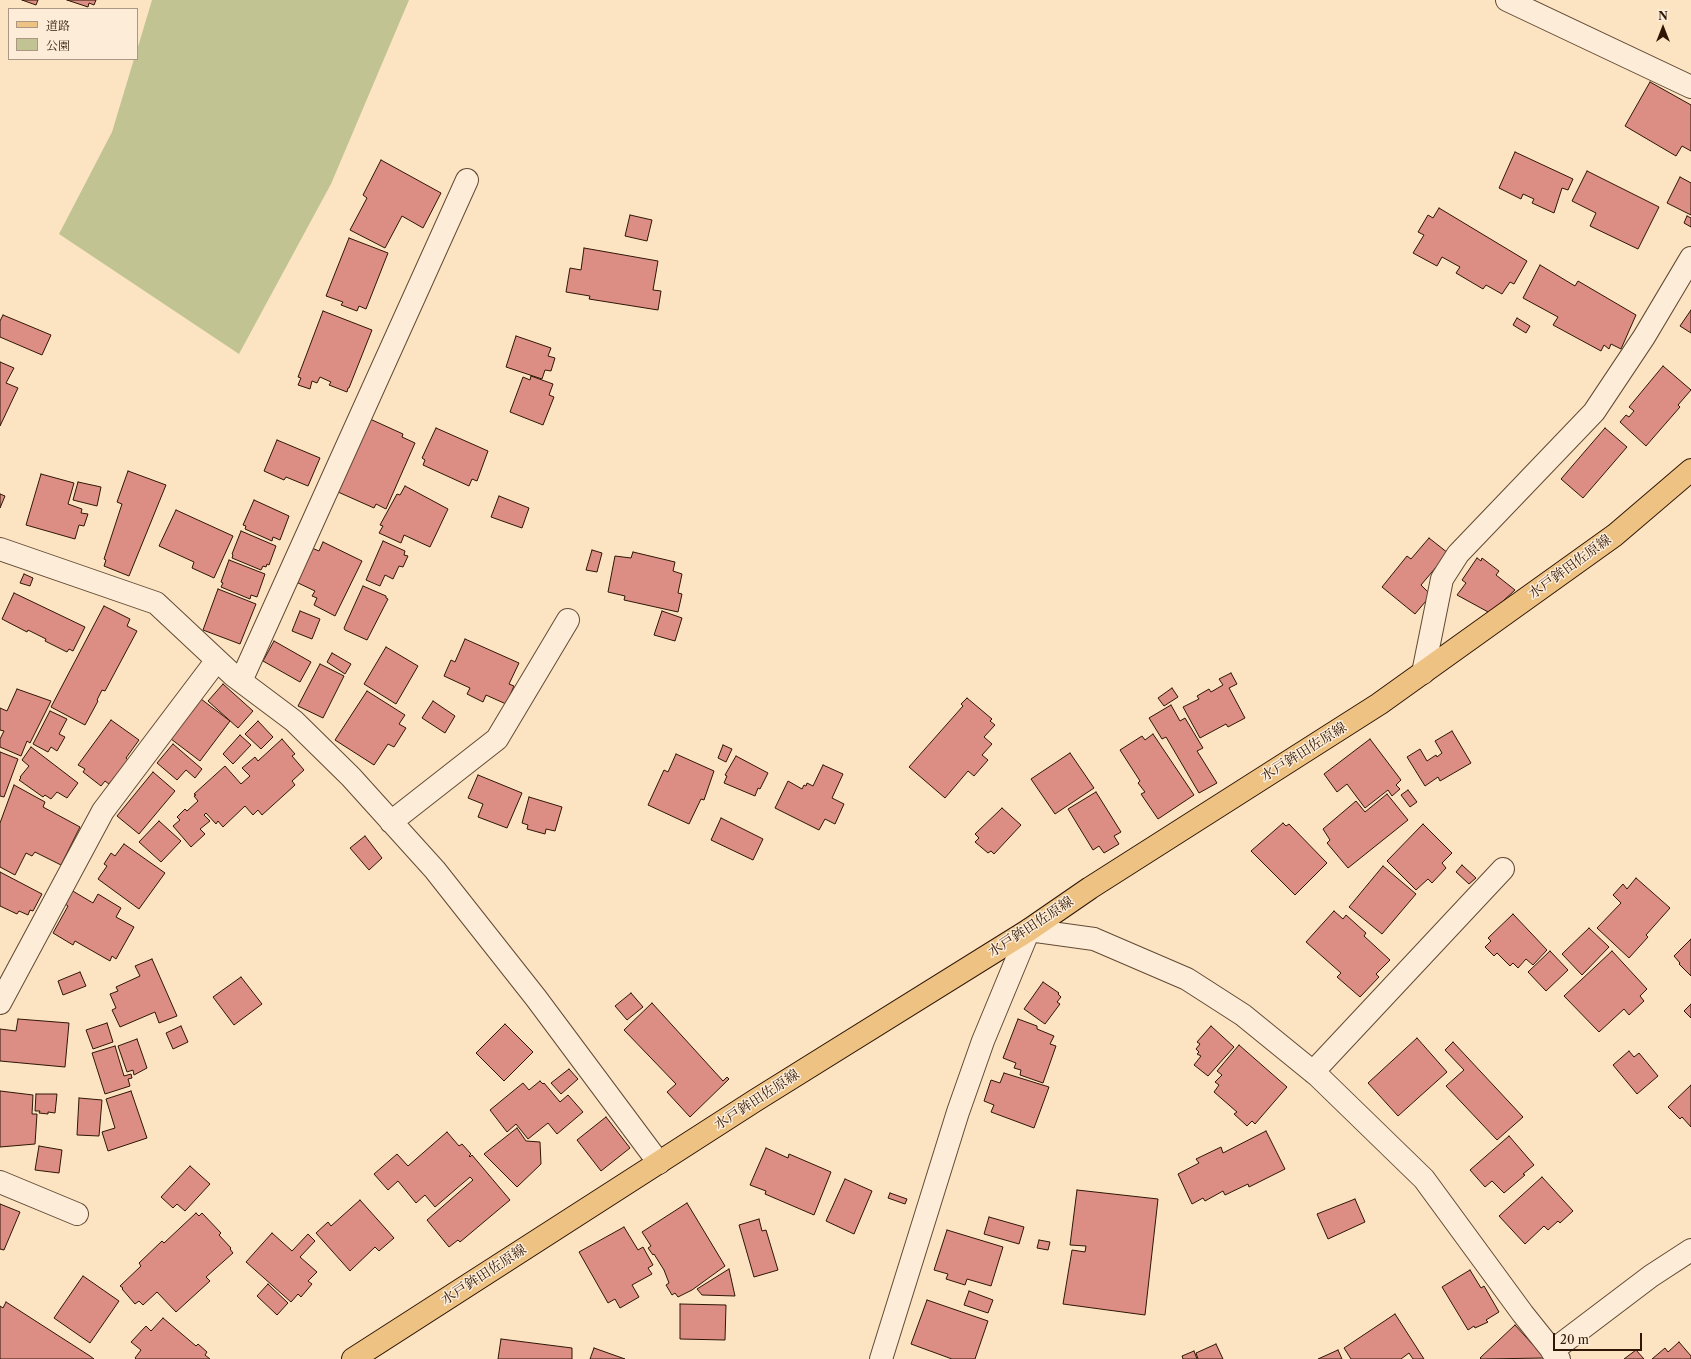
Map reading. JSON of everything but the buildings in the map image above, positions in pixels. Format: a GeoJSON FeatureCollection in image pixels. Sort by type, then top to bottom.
{"type":"FeatureCollection","features":[{"type":"Feature","properties":{"kind":"main road","name":"水戸鉾田佐原線"},"geometry":{"type":"LineString","coordinates":[[353,1359],[659,1164],[756,1100],[1029,930],[1090,888],[1379,704],[1615,535],[1691,470]]}},
{"type":"Feature","properties":{"kind":"street"},"geometry":{"type":"LineString","coordinates":[[1507,0],[1691,87]]}},
{"type":"Feature","properties":{"kind":"street"},"geometry":{"type":"LineString","coordinates":[[241,681],[467,180]]}},
{"type":"Feature","properties":{"kind":"street"},"geometry":{"type":"LineString","coordinates":[[1423,673],[1442,579],[1458,554],[1594,412],[1644,337],[1691,258]]}},
{"type":"Feature","properties":{"kind":"street"},"geometry":{"type":"LineString","coordinates":[[0,549],[156,603],[241,681],[294,721],[351,777],[435,870],[536,998],[659,1164]]}},
{"type":"Feature","properties":{"kind":"street"},"geometry":{"type":"LineString","coordinates":[[391,822],[497,738],[568,620]]}},
{"type":"Feature","properties":{"kind":"street"},"geometry":{"type":"LineString","coordinates":[[0,1003],[103,811],[217,660]]}},
{"type":"Feature","properties":{"kind":"street"},"geometry":{"type":"LineString","coordinates":[[1313,1072],[1503,869]]}},
{"type":"Feature","properties":{"kind":"street"},"geometry":{"type":"LineString","coordinates":[[881,1359],[956,1120],[978,1055],[1029,930],[1094,939],[1187,979],[1243,1015],[1313,1072],[1424,1179],[1523,1314],[1556,1355],[1651,1276],[1691,1250]]}},
{"type":"Feature","properties":{"kind":"street"},"geometry":{"type":"LineString","coordinates":[[0,1182],[77,1214]]}},
{"type":"Feature","properties":{"kind":"green space"},"geometry":{"type":"Polygon","coordinates":[[[152,0],[409,0],[331,184],[239,354],[59,234],[112,132],[134,60],[138,60],[138,47],[152,0]]]}}]}
